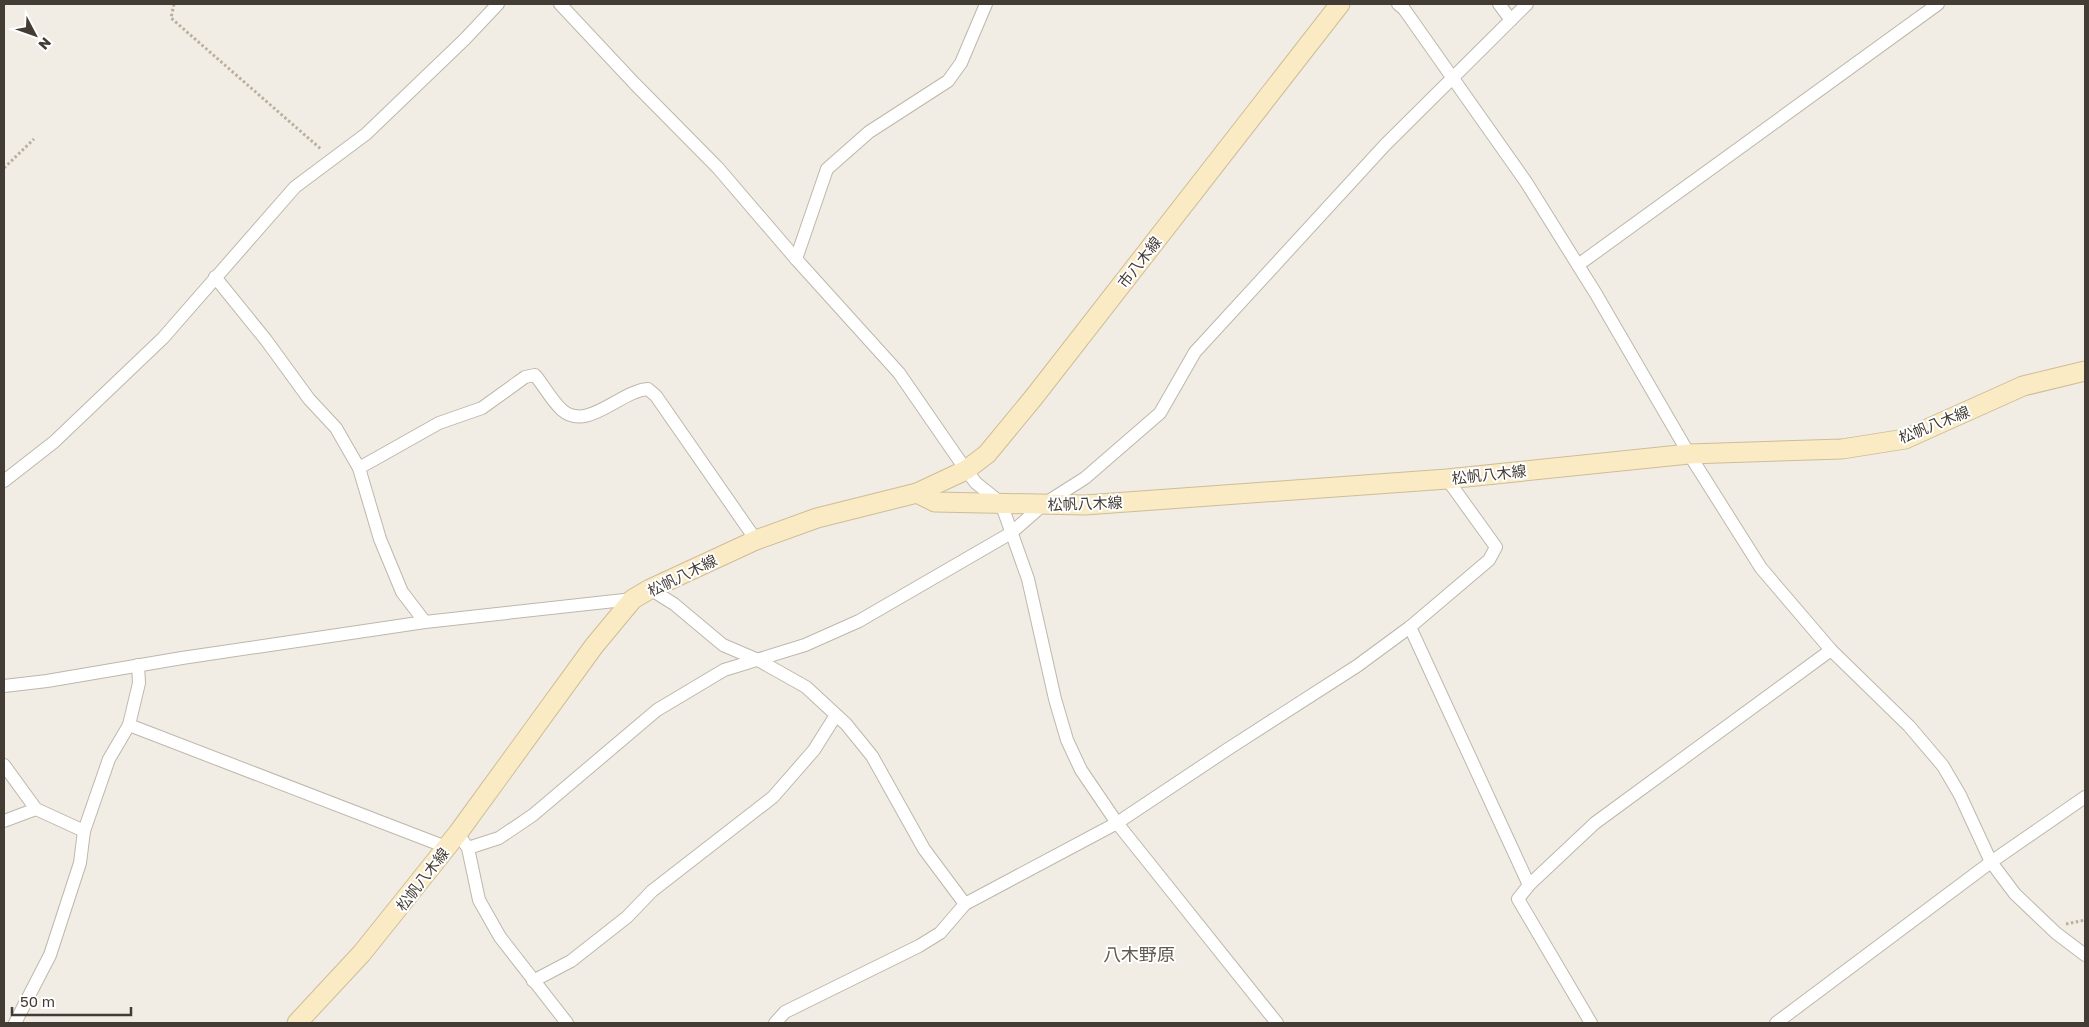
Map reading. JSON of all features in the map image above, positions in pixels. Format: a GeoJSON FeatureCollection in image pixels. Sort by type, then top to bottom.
{"type":"FeatureCollection","features":[{"type":"Feature","properties":{"kind":"main road","name":"市八木線"},"geometry":{"type":"LineString","coordinates":[[917,494],[966,470],[987,454],[1034,397],[1340,4]]}},
{"type":"Feature","properties":{"kind":"main road","name":"松帆八木線"},"geometry":{"type":"LineString","coordinates":[[297,1023],[362,953],[457,843],[594,646],[633,599],[650,589],[756,540],[817,518],[917,494],[935,502],[1084,505],[1447,479],[1689,454],[1842,449],[1905,439],[2023,386],[2083,370]]}},
{"type":"Feature","properties":{"kind":"street"},"geometry":{"type":"LineString","coordinates":[[4,481],[54,442],[163,338],[295,187],[373,127],[465,40],[498,4]]}},
{"type":"Feature","properties":{"kind":"street"},"geometry":{"type":"LineString","coordinates":[[560,4],[718,168],[796,259],[899,373],[966,470],[976,482],[1001,504],[1028,579],[1055,699],[1067,740],[1081,770],[1117,823],[1277,1023]]}},
{"type":"Feature","properties":{"kind":"street"},"geometry":{"type":"LineString","coordinates":[[796,259],[827,169],[869,132],[948,81],[961,63],[986,4]]}},
{"type":"Feature","properties":{"kind":"street"},"geometry":{"type":"LineString","coordinates":[[1398,4],[1526,182],[1578,265],[1689,454],[1761,568],[1831,650],[1909,726],[1943,766],[1960,795],[1991,862],[2015,894],[2056,934],[2085,955]]}},
{"type":"Feature","properties":{"kind":"street"},"geometry":{"type":"LineString","coordinates":[[1499,4],[1511,20]]}},
{"type":"Feature","properties":{"kind":"street"},"geometry":{"type":"LineString","coordinates":[[129,724],[457,843],[500,838],[534,815],[656,710],[724,670],[805,645],[859,621],[1010,533],[1044,504],[1085,478],[1160,412],[1195,352],[1385,144],[1527,4]]}},
{"type":"Feature","properties":{"kind":"street"},"geometry":{"type":"LineString","coordinates":[[1578,265],[1938,4]]}},
{"type":"Feature","properties":{"kind":"street"},"geometry":{"type":"LineString","coordinates":[[216,278],[266,340],[309,400],[336,428],[360,468],[380,539],[402,592],[425,622]]}},
{"type":"Feature","properties":{"kind":"street"},"geometry":{"type":"LineString","coordinates":[[360,468],[438,423],[482,408],[524,377],[535,375],[561,409],[572,417],[586,417],[638,390],[648,389],[656,396],[756,540]]}},
{"type":"Feature","properties":{"kind":"street"},"geometry":{"type":"LineString","coordinates":[[775,1023],[785,1012],[940,934],[965,904],[1117,823],[1357,666],[1410,627],[1489,560],[1496,547],[1447,479]]}},
{"type":"Feature","properties":{"kind":"street"},"geometry":{"type":"LineString","coordinates":[[650,589],[674,604],[724,645],[758,660],[806,687],[846,724],[872,756],[924,849],[965,904]]}},
{"type":"Feature","properties":{"kind":"street"},"geometry":{"type":"LineString","coordinates":[[4,686],[47,681],[138,665],[425,622],[633,599]]}},
{"type":"Feature","properties":{"kind":"street"},"geometry":{"type":"LineString","coordinates":[[1410,627],[1529,885]]}},
{"type":"Feature","properties":{"kind":"street"},"geometry":{"type":"LineString","coordinates":[[1592,1023],[1518,899],[1529,885],[1595,823],[1831,650]]}},
{"type":"Feature","properties":{"kind":"street"},"geometry":{"type":"LineString","coordinates":[[15,1023],[50,955],[80,864],[84,831],[109,759],[129,724],[139,683],[138,665]]}},
{"type":"Feature","properties":{"kind":"street"},"geometry":{"type":"LineString","coordinates":[[533,981],[571,961],[627,917],[652,891],[774,797],[814,750],[836,716]]}},
{"type":"Feature","properties":{"kind":"street"},"geometry":{"type":"LineString","coordinates":[[4,765],[36,809],[84,831]]}},
{"type":"Feature","properties":{"kind":"street"},"geometry":{"type":"LineString","coordinates":[[1776,1023],[1991,862],[2085,797]]}},
{"type":"Feature","properties":{"kind":"street"},"geometry":{"type":"LineString","coordinates":[[4,822],[36,809]]}},
{"type":"Feature","properties":{"kind":"street"},"geometry":{"type":"LineString","coordinates":[[457,843],[478,900],[500,937],[567,1023]]}},
{"type":"Feature","properties":{"kind":"path"},"geometry":{"type":"LineString","coordinates":[[174,4],[171,18],[332,159]]}},
{"type":"Feature","properties":{"kind":"path"},"geometry":{"type":"LineString","coordinates":[[4,168],[34,139]]}},
{"type":"Feature","properties":{"kind":"district","name":"八木野原"},"geometry":{"type":"Point","coordinates":[1139,954]}}]}
